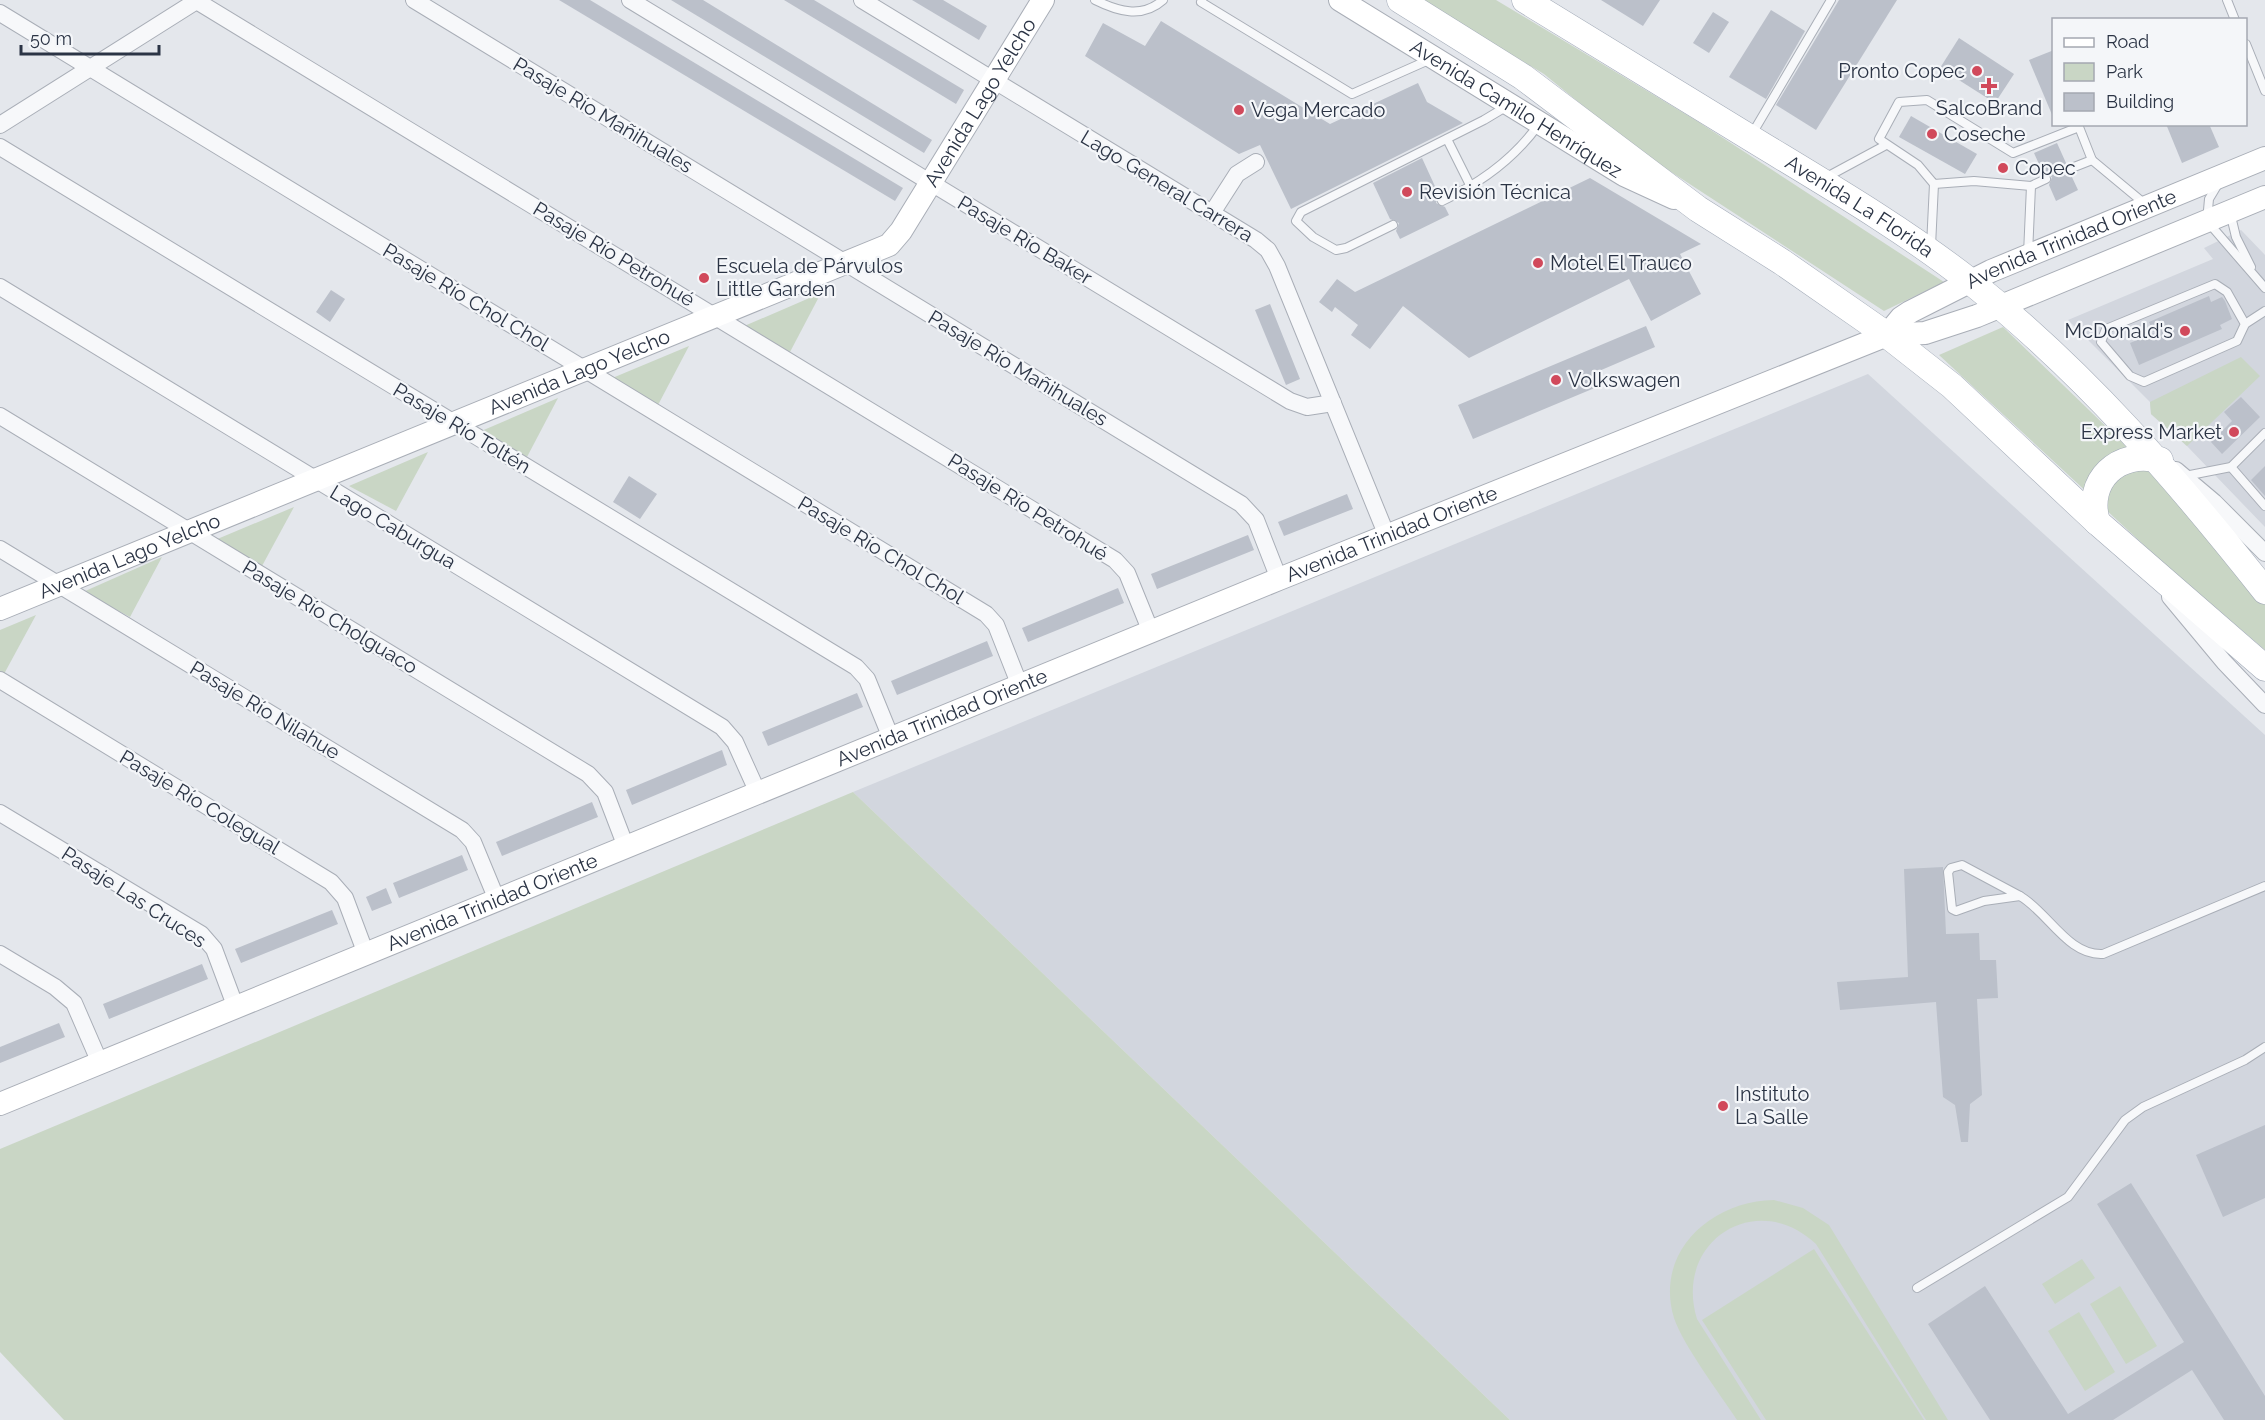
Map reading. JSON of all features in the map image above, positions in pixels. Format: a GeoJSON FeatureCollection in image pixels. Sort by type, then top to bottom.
{"type":"FeatureCollection","features":[{"type":"Feature","properties":{"kind":"main road","name":"Avenida Camilo Henríquez"},"geometry":{"type":"LineString","coordinates":[[1400,0],[1523,77],[1698,209],[1792,269],[1887,335]]}},
{"type":"Feature","properties":{"kind":"main road","name":"Avenida La Florida"},"geometry":{"type":"LineString","coordinates":[[1525,0],[1820,180],[1970,281],[2077,375],[2160,460],[2265,591]]}},
{"type":"Feature","properties":{"kind":"main road"},"geometry":{"type":"LineString","coordinates":[[1887,335],[2008,436],[2097,522],[2265,668]]}},
{"type":"Feature","properties":{"kind":"main road"},"geometry":{"type":"LineString","coordinates":[[2097,522],[2094,512],[2096,489],[2108,471],[2127,459],[2149,457],[2160,460]]}},
{"type":"Feature","properties":{"kind":"street"},"geometry":{"type":"LineString","coordinates":[[0,125],[197,0]]}},
{"type":"Feature","properties":{"kind":"street","name":"Pasaje Río Petrohué"},"geometry":{"type":"LineString","coordinates":[[197,0],[1119,563],[1127,573],[1151,632]]}},
{"type":"Feature","properties":{"kind":"street","name":"Pasaje Río Mañihuales"},"geometry":{"type":"LineString","coordinates":[[414,0],[1241,504],[1260,529],[1279,579]]}},
{"type":"Feature","properties":{"kind":"street","name":"Pasaje Río Baker"},"geometry":{"type":"LineString","coordinates":[[630,0],[1290,401],[1308,407],[1333,403]]}},
{"type":"Feature","properties":{"kind":"street","name":"Lago General Carrera"},"geometry":{"type":"LineString","coordinates":[[862,0],[1256,240],[1273,258],[1387,536]]}},
{"type":"Feature","properties":{"kind":"street","name":"Avenida Lago Yelcho"},"geometry":{"type":"LineString","coordinates":[[0,609],[845,263],[893,241],[1043,0]]}},
{"type":"Feature","properties":{"kind":"street","name":"Avenida Camilo Henríquez"},"geometry":{"type":"LineString","coordinates":[[1340,0],[1624,175],[1698,209]]}},
{"type":"Feature","properties":{"kind":"street","name":"Pasaje Río Chol Chol"},"geometry":{"type":"LineString","coordinates":[[0,13],[986,614],[996,625],[1020,686]]}},
{"type":"Feature","properties":{"kind":"street","name":"Pasaje Río Toltén"},"geometry":{"type":"LineString","coordinates":[[0,147],[856,667],[867,679],[891,738]]}},
{"type":"Feature","properties":{"kind":"street","name":"Avenida Trinidad Oriente"},"geometry":{"type":"LineString","coordinates":[[1887,335],[1901,318],[1970,281],[2265,158]]}},
{"type":"Feature","properties":{"kind":"street"},"geometry":{"type":"LineString","coordinates":[[1212,213],[1236,174],[1256,162]]}},
{"type":"Feature","properties":{"kind":"street","name":"Avenida Trinidad Oriente"},"geometry":{"type":"LineString","coordinates":[[0,1104],[1279,579],[1887,335],[1925,333],[2001,307],[2265,197]]}},
{"type":"Feature","properties":{"kind":"street","name":"Lago Caburgua"},"geometry":{"type":"LineString","coordinates":[[0,287],[722,727],[735,742],[758,793]]}},
{"type":"Feature","properties":{"kind":"street","name":"Pasaje Río Cholguaco"},"geometry":{"type":"LineString","coordinates":[[0,416],[595,778],[605,792],[626,847]]}},
{"type":"Feature","properties":{"kind":"street","name":"Avenida La Florida"},"geometry":{"type":"LineString","coordinates":[[2160,460],[2185,476],[2265,553]]}},
{"type":"Feature","properties":{"kind":"street","name":"Pasaje Río Nilahue"},"geometry":{"type":"LineString","coordinates":[[0,549],[462,830],[474,842],[497,900]]}},
{"type":"Feature","properties":{"kind":"street"},"geometry":{"type":"LineString","coordinates":[[2148,567],[2209,645],[2265,705]]}},
{"type":"Feature","properties":{"kind":"street","name":"Pasaje Río Colegual"},"geometry":{"type":"LineString","coordinates":[[0,680],[331,882],[345,898],[366,954]]}},
{"type":"Feature","properties":{"kind":"street","name":"Pasaje Las Cruces"},"geometry":{"type":"LineString","coordinates":[[0,813],[201,934],[214,949],[236,1008]]}},
{"type":"Feature","properties":{"kind":"street"},"geometry":{"type":"LineString","coordinates":[[0,954],[55,987],[74,1003],[100,1063]]}},
{"type":"Feature","properties":{"kind":"lane"},"geometry":{"type":"LineString","coordinates":[[1095,0],[1119,12],[1154,8],[1163,0]]}},
{"type":"Feature","properties":{"kind":"lane"},"geometry":{"type":"LineString","coordinates":[[1750,137],[1831,0]]}},
{"type":"Feature","properties":{"kind":"lane"},"geometry":{"type":"LineString","coordinates":[[2227,0],[2234,18]]}},
{"type":"Feature","properties":{"kind":"lane"},"geometry":{"type":"LineString","coordinates":[[1200,1],[1352,94],[1435,57]]}},
{"type":"Feature","properties":{"kind":"lane"},"geometry":{"type":"LineString","coordinates":[[2247,46],[2265,91]]}},
{"type":"Feature","properties":{"kind":"lane"},"geometry":{"type":"LineString","coordinates":[[1930,253],[1934,184],[1918,165],[1879,139],[1899,102],[1927,100],[2013,153],[2079,127],[2092,160],[2148,207]]}},
{"type":"Feature","properties":{"kind":"lane"},"geometry":{"type":"LineString","coordinates":[[1393,225],[1346,248],[1336,250],[1313,237],[1296,221],[1301,212],[1510,105]]}},
{"type":"Feature","properties":{"kind":"lane"},"geometry":{"type":"LineString","coordinates":[[1442,201],[1471,187],[1525,143],[1539,123]]}},
{"type":"Feature","properties":{"kind":"lane"},"geometry":{"type":"LineString","coordinates":[[1447,139],[1471,187]]}},
{"type":"Feature","properties":{"kind":"lane"},"geometry":{"type":"LineString","coordinates":[[1820,180],[1886,145]]}},
{"type":"Feature","properties":{"kind":"lane"},"geometry":{"type":"LineString","coordinates":[[2069,169],[2092,160]]}},
{"type":"Feature","properties":{"kind":"lane"},"geometry":{"type":"LineString","coordinates":[[2228,174],[2213,189],[2209,199],[2207,220],[2265,288]]}},
{"type":"Feature","properties":{"kind":"lane"},"geometry":{"type":"LineString","coordinates":[[1934,184],[1974,181],[2031,186],[2046,179]]}},
{"type":"Feature","properties":{"kind":"lane"},"geometry":{"type":"LineString","coordinates":[[2028,256],[2031,186]]}},
{"type":"Feature","properties":{"kind":"lane"},"geometry":{"type":"LineString","coordinates":[[2230,211],[2236,237],[2255,276]]}},
{"type":"Feature","properties":{"kind":"lane"},"geometry":{"type":"LineString","coordinates":[[2245,324],[2227,292],[2215,284],[2106,329],[2101,342],[2130,375],[2144,382],[2237,341],[2245,324],[2265,311]]}},
{"type":"Feature","properties":{"kind":"lane"},"geometry":{"type":"LineString","coordinates":[[2185,476],[2231,467],[2265,433]]}},
{"type":"Feature","properties":{"kind":"lane"},"geometry":{"type":"LineString","coordinates":[[2231,467],[2265,506]]}},
{"type":"Feature","properties":{"kind":"lane"},"geometry":{"type":"LineString","coordinates":[[2020,896],[1984,901],[1956,911],[1952,909],[1948,872],[1950,868],[1962,865],[2020,896],[2030,902],[2073,944],[2094,954],[2103,954],[2265,886]]}},
{"type":"Feature","properties":{"kind":"lane"},"geometry":{"type":"LineString","coordinates":[[1917,1288],[2068,1197],[2125,1120],[2143,1107],[2245,1060],[2265,1047]]}},
{"type":"Feature","properties":{"kind":"shaded area"},"geometry":{"type":"Polygon","coordinates":[[[2241,230],[2265,255],[2265,527],[2187,446],[2151,414],[2150,402],[2068,320],[2213,259],[2204,248],[2241,230]]]}},
{"type":"Feature","properties":{"kind":"shaded area","name":"Instituto La Salle"},"geometry":{"type":"Polygon","coordinates":[[[1868,374],[2265,735],[2265,1420],[1510,1420],[853,792],[1868,374]]]}},
{"type":"Feature","properties":{"kind":"green space"},"geometry":{"type":"Polygon","coordinates":[[[1420,0],[1496,0],[1697,121],[1944,282],[1884,311],[1636,149],[1544,74],[1420,0]]]}},
{"type":"Feature","properties":{"kind":"green space"},"geometry":{"type":"Polygon","coordinates":[[[821,293],[790,352],[742,327],[821,293]]]}},
{"type":"Feature","properties":{"kind":"green space"},"geometry":{"type":"Polygon","coordinates":[[[2003,327],[2147,466],[2265,605],[2265,650],[2159,559],[1939,355],[2003,327]]]}},
{"type":"Feature","properties":{"kind":"green space"},"geometry":{"type":"Polygon","coordinates":[[[689,346],[658,405],[610,379],[689,346]]]}},
{"type":"Feature","properties":{"kind":"green space"},"geometry":{"type":"Polygon","coordinates":[[[2241,357],[2260,376],[2187,446],[2151,414],[2150,402],[2241,357]]]}},
{"type":"Feature","properties":{"kind":"green space"},"geometry":{"type":"Polygon","coordinates":[[[558,398],[527,457],[479,432],[558,398]]]}},
{"type":"Feature","properties":{"kind":"green space"},"geometry":{"type":"Polygon","coordinates":[[[428,452],[396,511],[349,486],[428,452]]]}},
{"type":"Feature","properties":{"kind":"green space"},"geometry":{"type":"Polygon","coordinates":[[[294,507],[262,566],[215,540],[294,507]]]}},
{"type":"Feature","properties":{"kind":"green space"},"geometry":{"type":"Polygon","coordinates":[[[162,557],[130,617],[83,592],[162,557]]]}},
{"type":"Feature","properties":{"kind":"green space"},"geometry":{"type":"Polygon","coordinates":[[[36,615],[4,674],[0,671],[0,630],[36,615]]]}},
{"type":"Feature","properties":{"kind":"green space"},"geometry":{"type":"Polygon","coordinates":[[[853,792],[1510,1420],[64,1420],[0,1352],[0,1149],[853,792]]]}},
{"type":"Feature","properties":{"kind":"green space"},"geometry":{"type":"Polygon","coordinates":[[[1774,1200],[1803,1208],[1829,1225],[1948,1420],[1926,1420],[1816,1244],[1793,1228],[1769,1221],[1746,1223],[1725,1231],[1709,1246],[1697,1266],[1693,1291],[1697,1319],[1761,1420],[1737,1420],[1693,1355],[1674,1318],[1670,1294],[1672,1272],[1680,1252],[1709,1220],[1751,1203],[1774,1200]]]}},
{"type":"Feature","properties":{"kind":"green space"},"geometry":{"type":"Polygon","coordinates":[[[1814,1249],[1924,1420],[1766,1420],[1702,1320],[1814,1249]]]}},
{"type":"Feature","properties":{"kind":"green space"},"geometry":{"type":"Polygon","coordinates":[[[2082,1259],[2095,1278],[2055,1304],[2042,1284],[2082,1259]]]}},
{"type":"Feature","properties":{"kind":"green space"},"geometry":{"type":"Polygon","coordinates":[[[2120,1286],[2157,1346],[2126,1364],[2090,1304],[2120,1286]]]}},
{"type":"Feature","properties":{"kind":"green space"},"geometry":{"type":"Polygon","coordinates":[[[2079,1312],[2115,1372],[2085,1391],[2048,1331],[2079,1312]]]}},
{"type":"Feature","properties":{"kind":"building"},"geometry":{"type":"Polygon","coordinates":[[[559,0],[590,0],[903,188],[895,201],[559,0]]]}},
{"type":"Feature","properties":{"kind":"building"},"geometry":{"type":"Polygon","coordinates":[[[671,0],[703,0],[932,140],[924,153],[671,0]]]}},
{"type":"Feature","properties":{"kind":"building"},"geometry":{"type":"Polygon","coordinates":[[[784,0],[814,0],[964,90],[956,104],[784,0]]]}},
{"type":"Feature","properties":{"kind":"building"},"geometry":{"type":"Polygon","coordinates":[[[912,0],[943,0],[987,26],[979,40],[912,0]]]}},
{"type":"Feature","properties":{"kind":"building"},"geometry":{"type":"Polygon","coordinates":[[[1601,0],[1660,0],[1643,26],[1601,0]]]}},
{"type":"Feature","properties":{"kind":"building"},"geometry":{"type":"Polygon","coordinates":[[[1839,0],[1897,0],[1816,130],[1776,105],[1839,0]]]}},
{"type":"Feature","properties":{"kind":"building"},"geometry":{"type":"Polygon","coordinates":[[[1771,10],[1805,31],[1766,99],[1729,77],[1771,10]]]}},
{"type":"Feature","properties":{"kind":"building"},"geometry":{"type":"Polygon","coordinates":[[[1713,12],[1729,22],[1709,53],[1693,43],[1713,12]]]}},
{"type":"Feature","properties":{"kind":"building","name":"Vega Mercado"},"geometry":{"type":"Polygon","coordinates":[[[1161,21],[1330,124],[1418,83],[1427,102],[1463,123],[1291,209],[1260,145],[1239,154],[1085,56],[1103,23],[1145,46],[1161,21]]]}},
{"type":"Feature","properties":{"kind":"building","name":"Pronto Copec"},"geometry":{"type":"Polygon","coordinates":[[[1959,38],[2014,74],[1995,103],[1940,68],[1959,38]]]}},
{"type":"Feature","properties":{"kind":"building"},"geometry":{"type":"Polygon","coordinates":[[[2052,51],[2052,115],[2029,60],[2052,51]]]}},
{"type":"Feature","properties":{"kind":"building"},"geometry":{"type":"Polygon","coordinates":[[[1911,116],[1977,154],[1965,174],[1899,137],[1911,116]]]}},
{"type":"Feature","properties":{"kind":"building"},"geometry":{"type":"Polygon","coordinates":[[[2167,126],[2210,126],[2219,147],[2182,163],[2167,126]]]}},
{"type":"Feature","properties":{"kind":"building"},"geometry":{"type":"Polygon","coordinates":[[[2057,143],[2066,163],[2063,172],[2071,175],[2078,190],[2056,201],[2049,185],[2052,177],[2043,173],[2034,153],[2057,143]]]}},
{"type":"Feature","properties":{"kind":"building","name":"Revisión Técnica"},"geometry":{"type":"Polygon","coordinates":[[[1422,158],[1439,195],[1436,203],[1445,207],[1449,215],[1400,239],[1396,231],[1399,223],[1390,219],[1373,183],[1422,158]]]}},
{"type":"Feature","properties":{"kind":"building","name":"Motel El Trauco"},"geometry":{"type":"Polygon","coordinates":[[[1590,178],[1701,244],[1680,254],[1701,294],[1651,321],[1629,279],[1469,358],[1403,306],[1370,349],[1351,335],[1358,325],[1335,307],[1332,312],[1319,302],[1337,279],[1355,292],[1590,178]]]}},
{"type":"Feature","properties":{"kind":"building"},"geometry":{"type":"Polygon","coordinates":[[[331,290],[345,299],[330,322],[316,312],[331,290]]]}},
{"type":"Feature","properties":{"kind":"building","name":"McDonald's"},"geometry":{"type":"Polygon","coordinates":[[[2209,296],[2211,302],[2222,297],[2225,301],[2232,319],[2220,325],[2222,329],[2139,365],[2130,343],[2154,333],[2149,322],[2209,296]]]}},
{"type":"Feature","properties":{"kind":"building"},"geometry":{"type":"Polygon","coordinates":[[[1270,304],[1300,379],[1286,385],[1255,310],[1270,304]]]}},
{"type":"Feature","properties":{"kind":"building","name":"Volkswagen"},"geometry":{"type":"Polygon","coordinates":[[[1646,326],[1655,347],[1592,374],[1597,387],[1473,439],[1458,405],[1646,326]]]}},
{"type":"Feature","properties":{"kind":"building","name":"Express Market"},"geometry":{"type":"Polygon","coordinates":[[[2241,397],[2260,417],[2222,454],[2211,442],[2232,421],[2224,412],[2241,397]]]}},
{"type":"Feature","properties":{"kind":"building"},"geometry":{"type":"Polygon","coordinates":[[[2265,466],[2265,496],[2251,480],[2265,466]]]}},
{"type":"Feature","properties":{"kind":"building"},"geometry":{"type":"Polygon","coordinates":[[[629,476],[657,494],[640,519],[613,502],[629,476]]]}},
{"type":"Feature","properties":{"kind":"building"},"geometry":{"type":"Polygon","coordinates":[[[1347,494],[1353,509],[1284,536],[1278,522],[1347,494]]]}},
{"type":"Feature","properties":{"kind":"building"},"geometry":{"type":"Polygon","coordinates":[[[1248,535],[1254,550],[1157,589],[1151,574],[1248,535]]]}},
{"type":"Feature","properties":{"kind":"building"},"geometry":{"type":"Polygon","coordinates":[[[1118,588],[1124,603],[1028,642],[1022,628],[1118,588]]]}},
{"type":"Feature","properties":{"kind":"building"},"geometry":{"type":"Polygon","coordinates":[[[987,641],[993,656],[897,695],[891,681],[987,641]]]}},
{"type":"Feature","properties":{"kind":"building"},"geometry":{"type":"Polygon","coordinates":[[[857,693],[863,707],[768,746],[762,732],[857,693]]]}},
{"type":"Feature","properties":{"kind":"building"},"geometry":{"type":"Polygon","coordinates":[[[722,750],[727,765],[632,805],[626,790],[722,750]]]}},
{"type":"Feature","properties":{"kind":"building"},"geometry":{"type":"Polygon","coordinates":[[[592,802],[598,817],[502,856],[496,842],[592,802]]]}},
{"type":"Feature","properties":{"kind":"building"},"geometry":{"type":"Polygon","coordinates":[[[462,855],[468,870],[399,898],[393,883],[462,855]]]}},
{"type":"Feature","properties":{"kind":"building"},"geometry":{"type":"Polygon","coordinates":[[[1943,867],[1946,934],[1979,933],[1980,960],[1996,960],[1998,998],[1977,999],[1982,1095],[1970,1104],[1968,1142],[1961,1142],[1955,1105],[1943,1097],[1936,1002],[1840,1010],[1837,982],[1908,977],[1904,869],[1943,867]]]}},
{"type":"Feature","properties":{"kind":"building"},"geometry":{"type":"Polygon","coordinates":[[[386,888],[392,903],[372,911],[366,897],[386,888]]]}},
{"type":"Feature","properties":{"kind":"building"},"geometry":{"type":"Polygon","coordinates":[[[332,910],[338,924],[241,963],[235,949],[332,910]]]}},
{"type":"Feature","properties":{"kind":"building"},"geometry":{"type":"Polygon","coordinates":[[[202,964],[208,979],[109,1019],[103,1004],[202,964]]]}},
{"type":"Feature","properties":{"kind":"building"},"geometry":{"type":"Polygon","coordinates":[[[59,1023],[65,1037],[0,1063],[0,1047],[59,1023]]]}},
{"type":"Feature","properties":{"kind":"building"},"geometry":{"type":"Polygon","coordinates":[[[2265,1125],[2265,1198],[2223,1217],[2196,1155],[2265,1125]]]}},
{"type":"Feature","properties":{"kind":"building"},"geometry":{"type":"Polygon","coordinates":[[[2131,1183],[2265,1396],[2265,1420],[2224,1420],[2192,1370],[2113,1420],[1990,1420],[1928,1324],[1985,1286],[2068,1414],[2184,1342],[2097,1204],[2131,1183]]]}},
{"type":"Feature","properties":{"kind":"place","name":"Pronto Copec"},"geometry":{"type":"Point","coordinates":[1977,71]}},
{"type":"Feature","properties":{"kind":"place","name":"SalcoBrand"},"geometry":{"type":"Point","coordinates":[1989,86]}},
{"type":"Feature","properties":{"kind":"place","name":"Vega Mercado"},"geometry":{"type":"Point","coordinates":[1239,110]}},
{"type":"Feature","properties":{"kind":"place","name":"Coseche"},"geometry":{"type":"Point","coordinates":[1932,134]}},
{"type":"Feature","properties":{"kind":"place","name":"Copec"},"geometry":{"type":"Point","coordinates":[2003,168]}},
{"type":"Feature","properties":{"kind":"place","name":"Revisión Técnica"},"geometry":{"type":"Point","coordinates":[1407,192]}},
{"type":"Feature","properties":{"kind":"place","name":"Motel El Trauco"},"geometry":{"type":"Point","coordinates":[1538,263]}},
{"type":"Feature","properties":{"kind":"place","name":"Escuela de Párvulos Little Garden"},"geometry":{"type":"Point","coordinates":[704,278]}},
{"type":"Feature","properties":{"kind":"place","name":"McDonald's"},"geometry":{"type":"Point","coordinates":[2185,331]}},
{"type":"Feature","properties":{"kind":"place","name":"Volkswagen"},"geometry":{"type":"Point","coordinates":[1556,380]}},
{"type":"Feature","properties":{"kind":"place","name":"Express Market"},"geometry":{"type":"Point","coordinates":[2234,432]}},
{"type":"Feature","properties":{"kind":"place","name":"Instituto La Salle"},"geometry":{"type":"Point","coordinates":[1723,1106]}}]}
